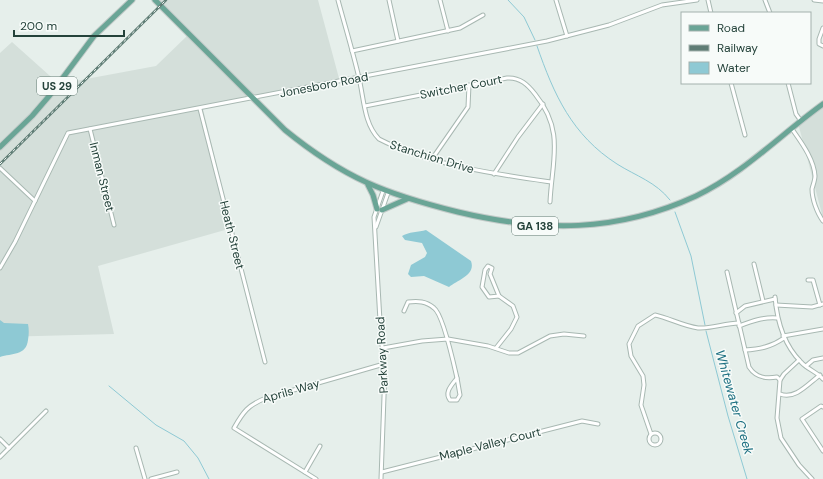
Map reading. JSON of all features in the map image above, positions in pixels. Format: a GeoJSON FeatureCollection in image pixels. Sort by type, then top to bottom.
{"type":"FeatureCollection","features":[{"type":"Feature","properties":{"kind":"main road","name":"US 29"},"geometry":{"type":"LineString","coordinates":[[0,147],[32,116],[94,36],[132,0]]}},
{"type":"Feature","properties":{"kind":"main road","name":"GA 138"},"geometry":{"type":"LineString","coordinates":[[156,0],[285,130],[308,149],[337,168],[386,192],[407,199],[489,219],[527,225],[578,226],[622,220],[671,206],[716,185],[743,168],[823,104]]}},
{"type":"Feature","properties":{"kind":"main road"},"geometry":{"type":"LineString","coordinates":[[368,184],[380,210],[407,199]]}},
{"type":"Feature","properties":{"kind":"street","name":"Stanchion Drive"},"geometry":{"type":"LineString","coordinates":[[338,0],[359,78],[370,127],[379,139],[432,159],[494,174],[551,182]]}},
{"type":"Feature","properties":{"kind":"street"},"geometry":{"type":"LineString","coordinates":[[389,0],[398,41]]}},
{"type":"Feature","properties":{"kind":"street"},"geometry":{"type":"LineString","coordinates":[[440,0],[448,31]]}},
{"type":"Feature","properties":{"kind":"street"},"geometry":{"type":"LineString","coordinates":[[556,0],[567,36]]}},
{"type":"Feature","properties":{"kind":"street","name":"Jonesboro Road"},"geometry":{"type":"LineString","coordinates":[[35,201],[68,133],[200,109],[567,36],[610,25],[662,5],[697,0]]}},
{"type":"Feature","properties":{"kind":"street"},"geometry":{"type":"LineString","coordinates":[[708,0],[712,12]]}},
{"type":"Feature","properties":{"kind":"street"},"geometry":{"type":"LineString","coordinates":[[765,0],[770,12]]}},
{"type":"Feature","properties":{"kind":"street"},"geometry":{"type":"LineString","coordinates":[[814,0],[823,1]]}},
{"type":"Feature","properties":{"kind":"street"},"geometry":{"type":"LineString","coordinates":[[352,51],[460,28],[483,15]]}},
{"type":"Feature","properties":{"kind":"street"},"geometry":{"type":"LineString","coordinates":[[823,28],[819,39],[820,44],[823,46]]}},
{"type":"Feature","properties":{"kind":"street","name":"Switcher Court"},"geometry":{"type":"LineString","coordinates":[[365,106],[508,78],[516,79],[528,86],[543,104],[551,120],[555,149],[550,202]]}},
{"type":"Feature","properties":{"kind":"street"},"geometry":{"type":"LineString","coordinates":[[731,84],[745,135]]}},
{"type":"Feature","properties":{"kind":"street"},"geometry":{"type":"LineString","coordinates":[[788,84],[796,114],[801,121]]}},
{"type":"Feature","properties":{"kind":"street"},"geometry":{"type":"LineString","coordinates":[[432,159],[468,107],[469,85]]}},
{"type":"Feature","properties":{"kind":"street"},"geometry":{"type":"LineString","coordinates":[[494,174],[518,136],[543,104]]}},
{"type":"Feature","properties":{"kind":"street","name":"Heath Street"},"geometry":{"type":"LineString","coordinates":[[200,109],[265,362]]}},
{"type":"Feature","properties":{"kind":"street","name":"Inman Street"},"geometry":{"type":"LineString","coordinates":[[90,129],[114,226]]}},
{"type":"Feature","properties":{"kind":"street"},"geometry":{"type":"LineString","coordinates":[[792,129],[804,147],[812,165],[814,176],[812,189],[813,198],[823,221]]}},
{"type":"Feature","properties":{"kind":"street"},"geometry":{"type":"LineString","coordinates":[[0,168],[35,201],[0,268]]}},
{"type":"Feature","properties":{"kind":"street","name":"Parkway Road"},"geometry":{"type":"LineString","coordinates":[[375,231],[386,192]]}},
{"type":"Feature","properties":{"kind":"street","name":"Parkway Road"},"geometry":{"type":"LineString","coordinates":[[381,479],[384,364],[374,217],[380,210],[386,192]]}},
{"type":"Feature","properties":{"kind":"street"},"geometry":{"type":"LineString","coordinates":[[754,264],[763,301]]}},
{"type":"Feature","properties":{"kind":"street"},"geometry":{"type":"LineString","coordinates":[[496,348],[511,329],[517,317],[513,306],[499,296],[490,274],[492,268],[488,266],[485,270],[482,287],[489,297],[499,296]]}},
{"type":"Feature","properties":{"kind":"street"},"geometry":{"type":"LineString","coordinates":[[727,272],[749,367],[752,372],[760,377],[769,379],[777,377],[780,380]]}},
{"type":"Feature","properties":{"kind":"street"},"geometry":{"type":"LineString","coordinates":[[776,305],[812,307],[821,304],[813,280],[808,280]]}},
{"type":"Feature","properties":{"kind":"street"},"geometry":{"type":"LineString","coordinates":[[736,313],[745,306],[775,298],[777,318],[783,337],[799,360],[820,375],[823,379]]}},
{"type":"Feature","properties":{"kind":"street"},"geometry":{"type":"LineString","coordinates":[[404,311],[408,302],[426,303],[436,309],[448,339],[457,378],[460,395],[457,400],[450,400],[447,397],[448,391],[457,378]]}},
{"type":"Feature","properties":{"kind":"street"},"geometry":{"type":"LineString","coordinates":[[651,434],[655,432],[659,434],[661,438],[659,444],[655,445],[649,443],[648,437],[651,434],[642,405],[644,385],[643,376],[631,356],[629,344],[638,326],[655,315],[666,317],[690,327],[699,328],[739,324],[767,317],[777,318]]}},
{"type":"Feature","properties":{"kind":"street"},"geometry":{"type":"LineString","coordinates":[[745,350],[773,345],[783,337],[823,330]]}},
{"type":"Feature","properties":{"kind":"street"},"geometry":{"type":"LineString","coordinates":[[382,348],[448,339],[518,353],[550,336],[564,334],[584,336]]}},
{"type":"Feature","properties":{"kind":"street"},"geometry":{"type":"LineString","coordinates":[[806,366],[813,360],[823,358]]}},
{"type":"Feature","properties":{"kind":"street"},"geometry":{"type":"LineString","coordinates":[[799,360],[784,374],[780,380],[777,418],[781,438],[799,465],[812,479]]}},
{"type":"Feature","properties":{"kind":"street","name":"Aprils Way"},"geometry":{"type":"LineString","coordinates":[[316,479],[234,428],[241,415],[252,404],[266,398],[384,364]]}},
{"type":"Feature","properties":{"kind":"street"},"geometry":{"type":"LineString","coordinates":[[780,394],[787,397],[794,395],[820,375]]}},
{"type":"Feature","properties":{"kind":"street"},"geometry":{"type":"LineString","coordinates":[[823,407],[820,406],[802,419],[823,451]]}},
{"type":"Feature","properties":{"kind":"street"},"geometry":{"type":"LineString","coordinates":[[0,457],[46,411]]}},
{"type":"Feature","properties":{"kind":"street","name":"Maple Valley Court"},"geometry":{"type":"LineString","coordinates":[[382,472],[582,421],[598,424]]}},
{"type":"Feature","properties":{"kind":"street"},"geometry":{"type":"LineString","coordinates":[[0,440],[9,448]]}},
{"type":"Feature","properties":{"kind":"street"},"geometry":{"type":"LineString","coordinates":[[305,472],[320,446]]}},
{"type":"Feature","properties":{"kind":"street"},"geometry":{"type":"LineString","coordinates":[[136,448],[145,479]]}},
{"type":"Feature","properties":{"kind":"street"},"geometry":{"type":"LineString","coordinates":[[152,479],[177,472]]}},
{"type":"Feature","properties":{"kind":"shaded area"},"geometry":{"type":"Polygon","coordinates":[[[157,0],[318,0],[340,82],[203,109],[232,228],[98,266],[114,334],[0,337],[0,53],[12,42],[59,84],[156,66],[189,34],[157,0]]]}},
{"type":"Feature","properties":{"kind":"shaded area"},"geometry":{"type":"Polygon","coordinates":[[[823,105],[823,218],[798,123],[823,105]]]}},
{"type":"Feature","properties":{"kind":"water"},"geometry":{"type":"Polygon","coordinates":[[[426,230],[471,261],[472,266],[469,274],[449,287],[424,276],[411,277],[408,274],[411,265],[425,257],[427,253],[422,243],[405,240],[402,236],[426,230]]]}},
{"type":"Feature","properties":{"kind":"water"},"geometry":{"type":"Polygon","coordinates":[[[0,320],[4,323],[28,324],[28,340],[24,349],[18,353],[0,357],[0,320]]]}},
{"type":"Feature","properties":{"kind":"waterway","name":"Whitewater Creek"},"geometry":{"type":"LineString","coordinates":[[508,0],[524,17],[535,40]]}},
{"type":"Feature","properties":{"kind":"waterway","name":"Whitewater Creek"},"geometry":{"type":"LineString","coordinates":[[537,46],[550,81],[566,112],[576,127],[601,153],[658,188],[670,200]]}},
{"type":"Feature","properties":{"kind":"waterway","name":"Whitewater Creek"},"geometry":{"type":"LineString","coordinates":[[675,212],[691,256],[705,325]]}},
{"type":"Feature","properties":{"kind":"waterway","name":"Whitewater Creek"},"geometry":{"type":"LineString","coordinates":[[706,331],[728,416],[747,479]]}},
{"type":"Feature","properties":{"kind":"waterway"},"geometry":{"type":"LineString","coordinates":[[109,386],[156,425],[184,441],[198,458],[209,479]]}},
{"type":"Feature","properties":{"kind":"railway"},"geometry":{"type":"LineString","coordinates":[[0,164],[166,0]]}}]}
